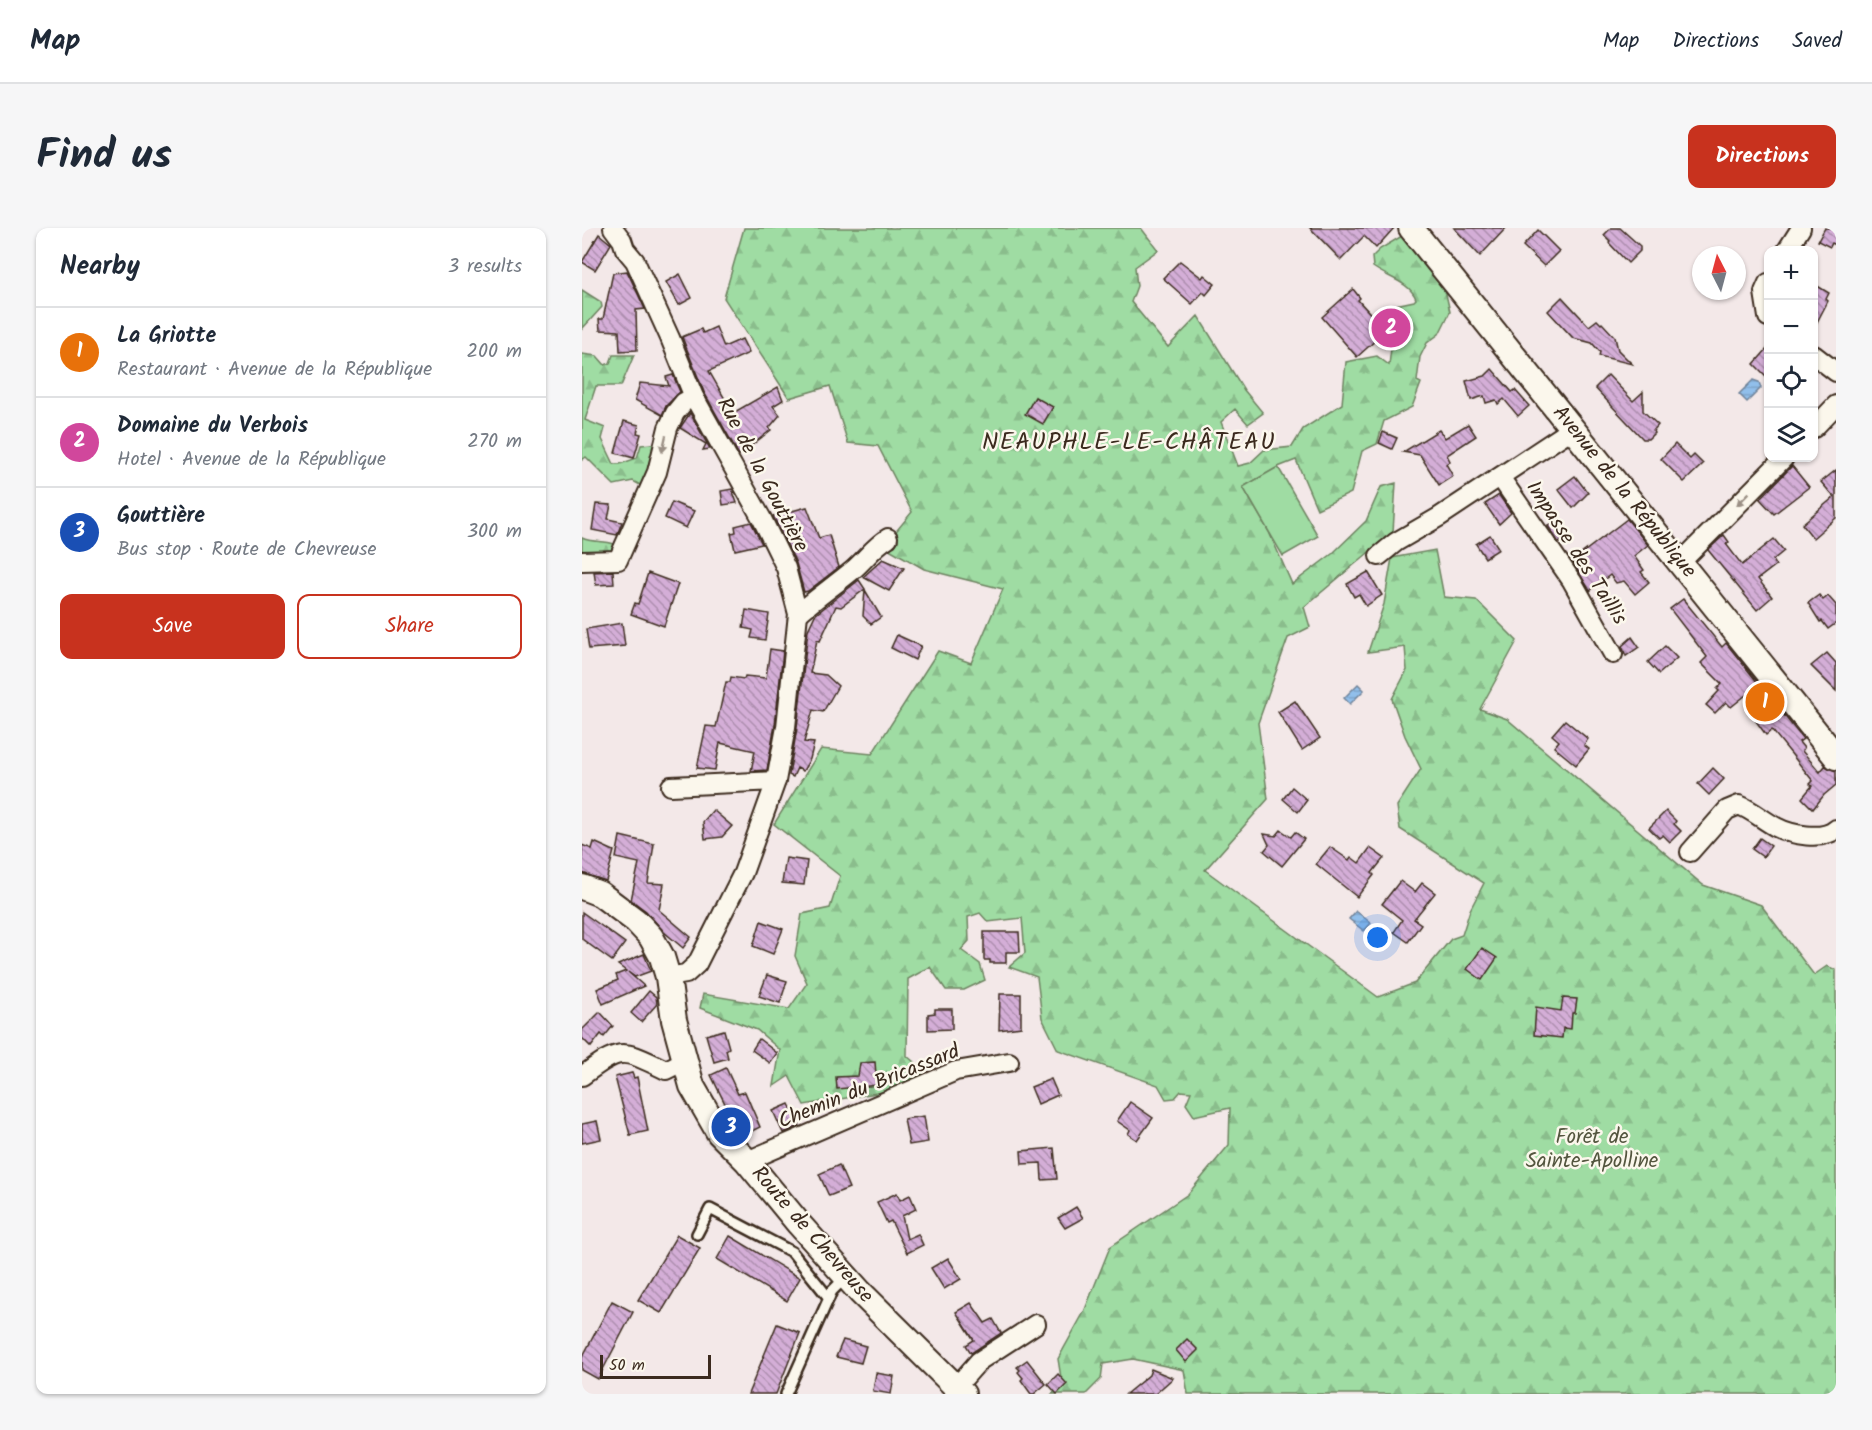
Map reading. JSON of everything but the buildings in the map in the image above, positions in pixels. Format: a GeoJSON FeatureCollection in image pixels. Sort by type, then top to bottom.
{"type":"FeatureCollection","features":[{"type":"Feature","properties":{"kind":"main road","name":"Avenue de la République"},"geometry":{"type":"LineString","coordinates":[[1412,228],[1836,757]]}},
{"type":"Feature","properties":{"kind":"main road","name":"Route de Chevreuse"},"geometry":{"type":"LineString","coordinates":[[582,887],[600,894],[636,921],[651,937],[662,957],[669,977],[674,1020],[692,1086],[711,1121],[846,1277],[960,1390]]}},
{"type":"Feature","properties":{"kind":"street","name":"Rue de la Gouttière"},"geometry":{"type":"LineString","coordinates":[[613,228],[635,261],[694,397],[762,519],[786,568],[798,614],[786,727],[776,781],[743,873],[707,946],[697,963],[686,974],[669,977]]}},
{"type":"Feature","properties":{"kind":"street"},"geometry":{"type":"LineString","coordinates":[[1790,246],[1801,228]]}},
{"type":"Feature","properties":{"kind":"street"},"geometry":{"type":"LineString","coordinates":[[1818,358],[1836,372]]}},
{"type":"Feature","properties":{"kind":"street"},"geometry":{"type":"LineString","coordinates":[[582,561],[618,560],[657,472],[668,428],[684,402],[694,397]]}},
{"type":"Feature","properties":{"kind":"street"},"geometry":{"type":"LineString","coordinates":[[1818,424],[1836,405]]}},
{"type":"Feature","properties":{"kind":"street"},"geometry":{"type":"LineString","coordinates":[[1379,556],[1396,542],[1439,517],[1572,429]]}},
{"type":"Feature","properties":{"kind":"street"},"geometry":{"type":"LineString","coordinates":[[1680,563],[1780,462]]}},
{"type":"Feature","properties":{"kind":"street","name":"Impasse des Taillis"},"geometry":{"type":"LineString","coordinates":[[1500,477],[1572,581],[1613,654]]}},
{"type":"Feature","properties":{"kind":"street"},"geometry":{"type":"LineString","coordinates":[[798,614],[855,568],[878,543],[888,538]]}},
{"type":"Feature","properties":{"kind":"street"},"geometry":{"type":"LineString","coordinates":[[671,786],[776,781]]}},
{"type":"Feature","properties":{"kind":"street"},"geometry":{"type":"LineString","coordinates":[[1690,852],[1727,810],[1739,804],[1778,828],[1800,834],[1821,836],[1831,834],[1836,829]]}},
{"type":"Feature","properties":{"kind":"street"},"geometry":{"type":"LineString","coordinates":[[582,1076],[611,1055],[629,1053],[666,1070],[684,1061]]}},
{"type":"Feature","properties":{"kind":"street","name":"Chemin du Bricassard"},"geometry":{"type":"LineString","coordinates":[[747,1161],[956,1071],[1009,1062]]}},
{"type":"Feature","properties":{"kind":"street"},"geometry":{"type":"LineString","coordinates":[[960,1390],[979,1361],[1036,1324]]}},
{"type":"Feature","properties":{"kind":"lane"},"geometry":{"type":"LineString","coordinates":[[697,1234],[710,1209],[792,1252],[829,1298]]}},
{"type":"Feature","properties":{"kind":"lane"},"geometry":{"type":"LineString","coordinates":[[786,1394],[832,1291],[846,1277]]}},
{"type":"Feature","properties":{"kind":"green space","name":"Forêt de Sainte-Apolline"},"geometry":{"type":"Polygon","coordinates":[[[744,228],[1141,228],[1158,250],[1135,267],[1137,286],[1131,302],[1168,347],[1198,316],[1244,390],[1263,413],[1248,424],[1235,409],[1221,422],[1238,466],[1250,463],[1264,450],[1292,447],[1303,429],[1342,404],[1346,362],[1377,356],[1389,365],[1393,332],[1386,314],[1391,306],[1416,299],[1409,288],[1373,267],[1372,257],[1380,249],[1402,236],[1442,276],[1450,312],[1439,334],[1427,343],[1420,357],[1417,381],[1421,383],[1412,407],[1384,421],[1377,444],[1362,451],[1351,493],[1317,509],[1296,460],[1278,467],[1243,487],[1269,532],[1292,584],[1332,554],[1366,521],[1381,487],[1396,483],[1393,532],[1304,607],[1310,627],[1288,638],[1258,723],[1268,799],[1205,870],[1378,997],[1415,983],[1451,939],[1462,935],[1470,910],[1484,883],[1400,829],[1397,806],[1421,769],[1405,736],[1392,699],[1407,670],[1405,647],[1368,652],[1384,604],[1392,558],[1435,550],[1444,597],[1476,600],[1517,641],[1480,709],[1507,719],[1703,885],[1761,905],[1814,975],[1827,966],[1836,970],[1836,1394],[1188,1394],[1184,1370],[1133,1359],[1103,1364],[1101,1379],[1086,1394],[1052,1394],[1062,1384],[1058,1359],[1084,1312],[1110,1247],[1188,1194],[1229,1145],[1230,1108],[1194,1116],[1186,1104],[1191,1092],[1181,1091],[1175,1098],[1166,1099],[1158,1085],[1058,1050],[1042,1018],[1037,977],[1009,967],[1025,953],[1022,918],[988,922],[980,913],[968,917],[969,941],[961,950],[980,964],[985,980],[964,990],[946,990],[930,967],[908,979],[907,1056],[921,1068],[925,1077],[895,1090],[804,1105],[789,1076],[774,1086],[780,1050],[757,1030],[700,1008],[703,994],[789,1009],[807,983],[795,956],[802,914],[830,908],[840,876],[774,824],[821,749],[872,754],[938,651],[971,663],[1003,589],[924,569],[884,546],[912,512],[878,446],[848,443],[830,386],[789,398],[724,298],[744,228]]]}},
{"type":"Feature","properties":{"kind":"green space"},"geometry":{"type":"Polygon","coordinates":[[[582,290],[601,302],[602,307],[582,329],[582,290]]]}},
{"type":"Feature","properties":{"kind":"green space"},"geometry":{"type":"Polygon","coordinates":[[[582,354],[597,356],[605,365],[610,363],[613,355],[634,355],[621,386],[596,386],[585,420],[605,428],[602,439],[614,464],[637,458],[641,445],[660,443],[647,484],[640,485],[633,481],[614,485],[586,457],[582,460],[582,354]]]}},
{"type":"Feature","properties":{"kind":"green space"},"geometry":{"type":"Polygon","coordinates":[[[1278,467],[1318,536],[1283,556],[1243,487],[1278,467]]]}},
{"type":"Feature","properties":{"kind":"green space"},"geometry":{"type":"Polygon","coordinates":[[[582,538],[614,544],[616,554],[582,556],[582,538]]]}},
{"type":"Feature","properties":{"kind":"water"},"geometry":{"type":"Polygon","coordinates":[[[1753,380],[1759,382],[1761,388],[1747,402],[1739,394],[1753,380]]]}},
{"type":"Feature","properties":{"kind":"water"},"geometry":{"type":"Polygon","coordinates":[[[1358,684],[1364,690],[1350,704],[1344,698],[1358,684]]]}},
{"type":"Feature","properties":{"kind":"water"},"geometry":{"type":"Polygon","coordinates":[[[1356,911],[1371,923],[1364,931],[1349,919],[1356,911]]]}},
{"type":"Feature","properties":{"kind":"place","name":"Domaine du Verbois"},"geometry":{"type":"Point","coordinates":[1391,328]}},
{"type":"Feature","properties":{"kind":"place","name":"La Griotte"},"geometry":{"type":"Point","coordinates":[1765,702]}},
{"type":"Feature","properties":{"kind":"place","name":"Gouttière"},"geometry":{"type":"Point","coordinates":[731,1127]}},
{"type":"Feature","properties":{"kind":"district","name":"NEAUPHLE-LE-CHÂTEAU"},"geometry":{"type":"Point","coordinates":[1129,442]}}]}
